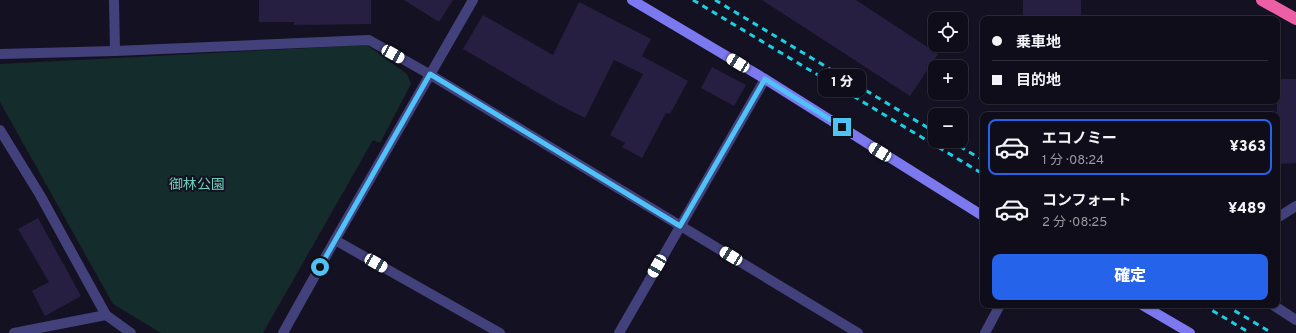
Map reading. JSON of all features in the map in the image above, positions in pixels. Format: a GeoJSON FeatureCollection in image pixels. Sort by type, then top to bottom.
{"type":"FeatureCollection","features":[{"type":"Feature","properties":{"kind":"highway"},"geometry":{"type":"LineString","coordinates":[[1262,0],[1296,19]]}},
{"type":"Feature","properties":{"kind":"street"},"geometry":{"type":"LineString","coordinates":[[114,0],[115,51]]}},
{"type":"Feature","properties":{"kind":"street"},"geometry":{"type":"LineString","coordinates":[[283,333],[473,0]]}},
{"type":"Feature","properties":{"kind":"street"},"geometry":{"type":"LineString","coordinates":[[632,0],[765,79],[980,214]]}},
{"type":"Feature","properties":{"kind":"street"},"geometry":{"type":"LineString","coordinates":[[0,54],[115,51],[369,40],[430,74],[858,333]]}},
{"type":"Feature","properties":{"kind":"street"},"geometry":{"type":"LineString","coordinates":[[619,333],[765,79]]}},
{"type":"Feature","properties":{"kind":"street"},"geometry":{"type":"LineString","coordinates":[[0,130],[40,195],[106,315],[131,333]]}},
{"type":"Feature","properties":{"kind":"street"},"geometry":{"type":"LineString","coordinates":[[1280,216],[1296,206]]}},
{"type":"Feature","properties":{"kind":"street"},"geometry":{"type":"LineString","coordinates":[[335,240],[500,333]]}},
{"type":"Feature","properties":{"kind":"street"},"geometry":{"type":"LineString","coordinates":[[985,333],[998,308]]}},
{"type":"Feature","properties":{"kind":"street"},"geometry":{"type":"LineString","coordinates":[[1147,308],[1190,333]]}},
{"type":"Feature","properties":{"kind":"street"},"geometry":{"type":"LineString","coordinates":[[1278,308],[1296,320]]}},
{"type":"Feature","properties":{"kind":"street"},"geometry":{"type":"LineString","coordinates":[[14,333],[106,315]]}},
{"type":"Feature","properties":{"kind":"green space","name":"御林公園"},"geometry":{"type":"Polygon","coordinates":[[[367,45],[407,74],[411,84],[380,143],[373,140],[263,333],[161,333],[113,304],[0,102],[0,64],[367,45]]]}},
{"type":"Feature","properties":{"kind":"building"},"geometry":{"type":"Polygon","coordinates":[[[259,0],[371,0],[371,24],[294,25],[294,22],[259,22],[259,0]]]}},
{"type":"Feature","properties":{"kind":"building"},"geometry":{"type":"Polygon","coordinates":[[[404,0],[453,0],[439,22],[404,0]]]}},
{"type":"Feature","properties":{"kind":"building"},"geometry":{"type":"Polygon","coordinates":[[[762,0],[856,0],[928,47],[928,52],[935,52],[938,54],[934,60],[928,60],[928,69],[910,96],[762,0]]]}},
{"type":"Feature","properties":{"kind":"building"},"geometry":{"type":"Polygon","coordinates":[[[1023,0],[1081,0],[1081,16],[1023,16],[1023,0]]]}},
{"type":"Feature","properties":{"kind":"building"},"geometry":{"type":"Polygon","coordinates":[[[579,2],[651,39],[642,56],[688,81],[670,114],[666,113],[642,158],[622,147],[625,143],[610,135],[643,74],[614,60],[585,118],[554,102],[463,49],[483,15],[553,55],[579,2]]]}},
{"type":"Feature","properties":{"kind":"building"},"geometry":{"type":"Polygon","coordinates":[[[712,67],[746,85],[734,106],[701,88],[712,67]]]}},
{"type":"Feature","properties":{"kind":"building"},"geometry":{"type":"Polygon","coordinates":[[[1280,79],[1296,79],[1296,163],[1280,164],[1280,112],[1277,112],[1277,104],[1280,104],[1280,79]]]}},
{"type":"Feature","properties":{"kind":"building"},"geometry":{"type":"Polygon","coordinates":[[[38,218],[81,296],[45,316],[32,291],[49,282],[18,229],[38,218]]]}},
{"type":"Feature","properties":{"kind":"railway"},"geometry":{"type":"LineString","coordinates":[[693,0],[980,172]]}},
{"type":"Feature","properties":{"kind":"railway"},"geometry":{"type":"LineString","coordinates":[[715,0],[928,128]]}},
{"type":"Feature","properties":{"kind":"railway"},"geometry":{"type":"LineString","coordinates":[[962,148],[980,158]]}},
{"type":"Feature","properties":{"kind":"railway"},"geometry":{"type":"LineString","coordinates":[[1208,308],[1250,333]]}},
{"type":"Feature","properties":{"kind":"railway"},"geometry":{"type":"LineString","coordinates":[[1230,308],[1272,333]]}},
{"type":"Feature","properties":{"kind":"route"},"geometry":{"type":"LineString","coordinates":[[320,267],[430,74],[680,226],[765,79],[842,127]]}}]}
